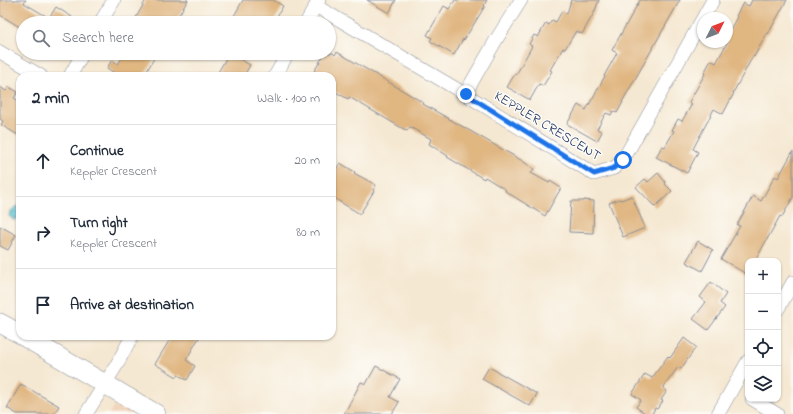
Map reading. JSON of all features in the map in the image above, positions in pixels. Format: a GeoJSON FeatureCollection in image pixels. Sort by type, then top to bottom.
{"type":"FeatureCollection","features":[{"type":"Feature","properties":{"kind":"main road"},"geometry":{"type":"LineString","coordinates":[[0,322],[16,332]]}},
{"type":"Feature","properties":{"kind":"main road"},"geometry":{"type":"LineString","coordinates":[[30,340],[156,414]]}},
{"type":"Feature","properties":{"kind":"street"},"geometry":{"type":"LineString","coordinates":[[104,16],[114,0]]}},
{"type":"Feature","properties":{"kind":"street"},"geometry":{"type":"LineString","coordinates":[[466,94],[496,40],[521,0]]}},
{"type":"Feature","properties":{"kind":"street","name":"KEPPLER CRESCENT"},"geometry":{"type":"LineString","coordinates":[[706,12],[713,0]]}},
{"type":"Feature","properties":{"kind":"street"},"geometry":{"type":"LineString","coordinates":[[310,16],[318,3]]}},
{"type":"Feature","properties":{"kind":"street","name":"KEPPLER CRESCENT"},"geometry":{"type":"LineString","coordinates":[[318,3],[594,174],[614,168],[623,160],[697,29]]}},
{"type":"Feature","properties":{"kind":"street"},"geometry":{"type":"LineString","coordinates":[[0,52],[34,72]]}},
{"type":"Feature","properties":{"kind":"street"},"geometry":{"type":"LineString","coordinates":[[72,72],[79,60]]}},
{"type":"Feature","properties":{"kind":"street"},"geometry":{"type":"LineString","coordinates":[[277,72],[284,60]]}},
{"type":"Feature","properties":{"kind":"street"},"geometry":{"type":"LineString","coordinates":[[781,304],[793,282]]}},
{"type":"Feature","properties":{"kind":"street"},"geometry":{"type":"LineString","coordinates":[[86,414],[116,366],[130,340]]}},
{"type":"Feature","properties":{"kind":"street"},"geometry":{"type":"LineString","coordinates":[[718,414],[745,366]]}},
{"type":"Feature","properties":{"kind":"street"},"geometry":{"type":"LineString","coordinates":[[733,388],[745,395]]}},
{"type":"Feature","properties":{"kind":"street"},"geometry":{"type":"LineString","coordinates":[[757,402],[777,414]]}},
{"type":"Feature","properties":{"kind":"shaded area"},"geometry":{"type":"Polygon","coordinates":[[[121,406],[135,414],[109,414],[113,407],[121,406]]]}},
{"type":"Feature","properties":{"kind":"water"},"geometry":{"type":"Polygon","coordinates":[[[16,207],[15,220],[9,216],[12,210],[16,207]]]}},
{"type":"Feature","properties":{"kind":"building"},"geometry":{"type":"Polygon","coordinates":[[[0,0],[26,0],[24,3],[46,16],[16,16],[16,25],[0,15],[0,0]]]}},
{"type":"Feature","properties":{"kind":"building"},"geometry":{"type":"Polygon","coordinates":[[[146,0],[188,0],[178,16],[137,16],[146,0]]]}},
{"type":"Feature","properties":{"kind":"building"},"geometry":{"type":"Polygon","coordinates":[[[243,0],[273,0],[283,6],[277,16],[234,16],[243,0]]]}},
{"type":"Feature","properties":{"kind":"building"},"geometry":{"type":"Polygon","coordinates":[[[367,0],[396,0],[389,13],[367,0]]]}},
{"type":"Feature","properties":{"kind":"building"},"geometry":{"type":"Polygon","coordinates":[[[455,0],[487,0],[484,5],[485,6],[454,55],[430,41],[432,38],[427,35],[444,6],[449,9],[455,0]]]}},
{"type":"Feature","properties":{"kind":"building"},"geometry":{"type":"Polygon","coordinates":[[[571,0],[599,0],[594,13],[582,34],[576,31],[565,49],[563,48],[550,70],[552,71],[543,86],[539,84],[530,100],[507,87],[515,74],[516,75],[532,46],[529,44],[534,35],[538,37],[546,23],[549,25],[552,20],[556,22],[562,11],[567,14],[571,0]]]}},
{"type":"Feature","properties":{"kind":"building"},"geometry":{"type":"Polygon","coordinates":[[[640,0],[680,0],[617,113],[613,111],[611,115],[606,113],[597,129],[602,132],[597,141],[567,124],[578,105],[586,110],[617,53],[612,50],[640,0]]]}},
{"type":"Feature","properties":{"kind":"building"},"geometry":{"type":"Polygon","coordinates":[[[752,0],[787,0],[754,57],[753,56],[723,114],[714,109],[693,149],[698,152],[687,173],[656,157],[662,146],[665,147],[674,131],[672,130],[678,119],[682,121],[692,104],[689,102],[711,60],[716,63],[724,48],[733,48],[733,24],[737,17],[736,16],[743,3],[749,6],[752,0]]]}},
{"type":"Feature","properties":{"kind":"building"},"geometry":{"type":"Polygon","coordinates":[[[56,7],[70,16],[50,16],[56,7]]]}},
{"type":"Feature","properties":{"kind":"building"},"geometry":{"type":"Polygon","coordinates":[[[337,52],[424,103],[423,104],[521,160],[534,169],[531,173],[549,183],[550,181],[561,188],[545,216],[485,177],[484,179],[447,157],[448,156],[429,144],[431,139],[410,127],[407,131],[349,97],[348,99],[336,92],[336,72],[314,72],[321,60],[336,60],[337,52]]]}},
{"type":"Feature","properties":{"kind":"building"},"geometry":{"type":"Polygon","coordinates":[[[112,60],[118,64],[121,60],[153,60],[146,72],[113,72],[107,68],[112,60]]]}},
{"type":"Feature","properties":{"kind":"building"},"geometry":{"type":"Polygon","coordinates":[[[225,60],[241,60],[250,65],[246,72],[218,72],[225,60]]]}},
{"type":"Feature","properties":{"kind":"building"},"geometry":{"type":"Polygon","coordinates":[[[0,87],[6,91],[9,87],[16,91],[14,98],[16,99],[16,134],[1,125],[3,121],[0,119],[0,87]]]}},
{"type":"Feature","properties":{"kind":"building"},"geometry":{"type":"Polygon","coordinates":[[[793,151],[793,197],[782,217],[780,216],[757,258],[745,258],[745,273],[721,259],[740,226],[737,225],[753,196],[761,201],[775,176],[778,178],[793,151]]]}},
{"type":"Feature","properties":{"kind":"building"},"geometry":{"type":"Polygon","coordinates":[[[340,163],[355,172],[354,173],[376,185],[360,214],[336,199],[336,170],[340,163]]]}},
{"type":"Feature","properties":{"kind":"building"},"geometry":{"type":"Polygon","coordinates":[[[658,173],[666,183],[665,184],[672,191],[655,207],[636,187],[645,179],[648,182],[658,173]]]}},
{"type":"Feature","properties":{"kind":"building"},"geometry":{"type":"Polygon","coordinates":[[[632,196],[645,228],[623,237],[609,203],[632,196]]]}},
{"type":"Feature","properties":{"kind":"building"},"geometry":{"type":"Polygon","coordinates":[[[571,201],[594,201],[593,233],[569,232],[571,201]]]}},
{"type":"Feature","properties":{"kind":"building"},"geometry":{"type":"Polygon","coordinates":[[[0,226],[16,235],[8,250],[0,246],[0,226]]]}},
{"type":"Feature","properties":{"kind":"building"},"geometry":{"type":"Polygon","coordinates":[[[698,241],[713,250],[702,271],[686,262],[698,241]]]}},
{"type":"Feature","properties":{"kind":"building"},"geometry":{"type":"Polygon","coordinates":[[[711,282],[726,294],[720,303],[725,307],[708,330],[693,319],[706,302],[700,297],[711,282]]]}},
{"type":"Feature","properties":{"kind":"building"},"geometry":{"type":"Polygon","coordinates":[[[684,338],[696,347],[681,369],[678,367],[663,388],[667,391],[661,400],[663,401],[657,409],[655,408],[652,414],[646,414],[636,407],[641,400],[632,394],[645,374],[652,378],[668,356],[670,358],[684,338]]]}},
{"type":"Feature","properties":{"kind":"building"},"geometry":{"type":"Polygon","coordinates":[[[170,340],[198,340],[186,360],[195,366],[187,380],[178,375],[177,377],[155,364],[170,340]]]}},
{"type":"Feature","properties":{"kind":"building"},"geometry":{"type":"Polygon","coordinates":[[[376,366],[400,379],[390,397],[399,402],[392,414],[344,414],[361,382],[366,384],[376,366]]]}},
{"type":"Feature","properties":{"kind":"building"},"geometry":{"type":"Polygon","coordinates":[[[489,367],[537,394],[530,406],[482,379],[489,367]]]}},
{"type":"Feature","properties":{"kind":"building"},"geometry":{"type":"Polygon","coordinates":[[[21,384],[59,406],[54,414],[17,414],[7,408],[21,384]]]}},
{"type":"Feature","properties":{"kind":"route"},"geometry":{"type":"LineString","coordinates":[[466,94],[594,174],[614,168],[623,160]]}}]}
